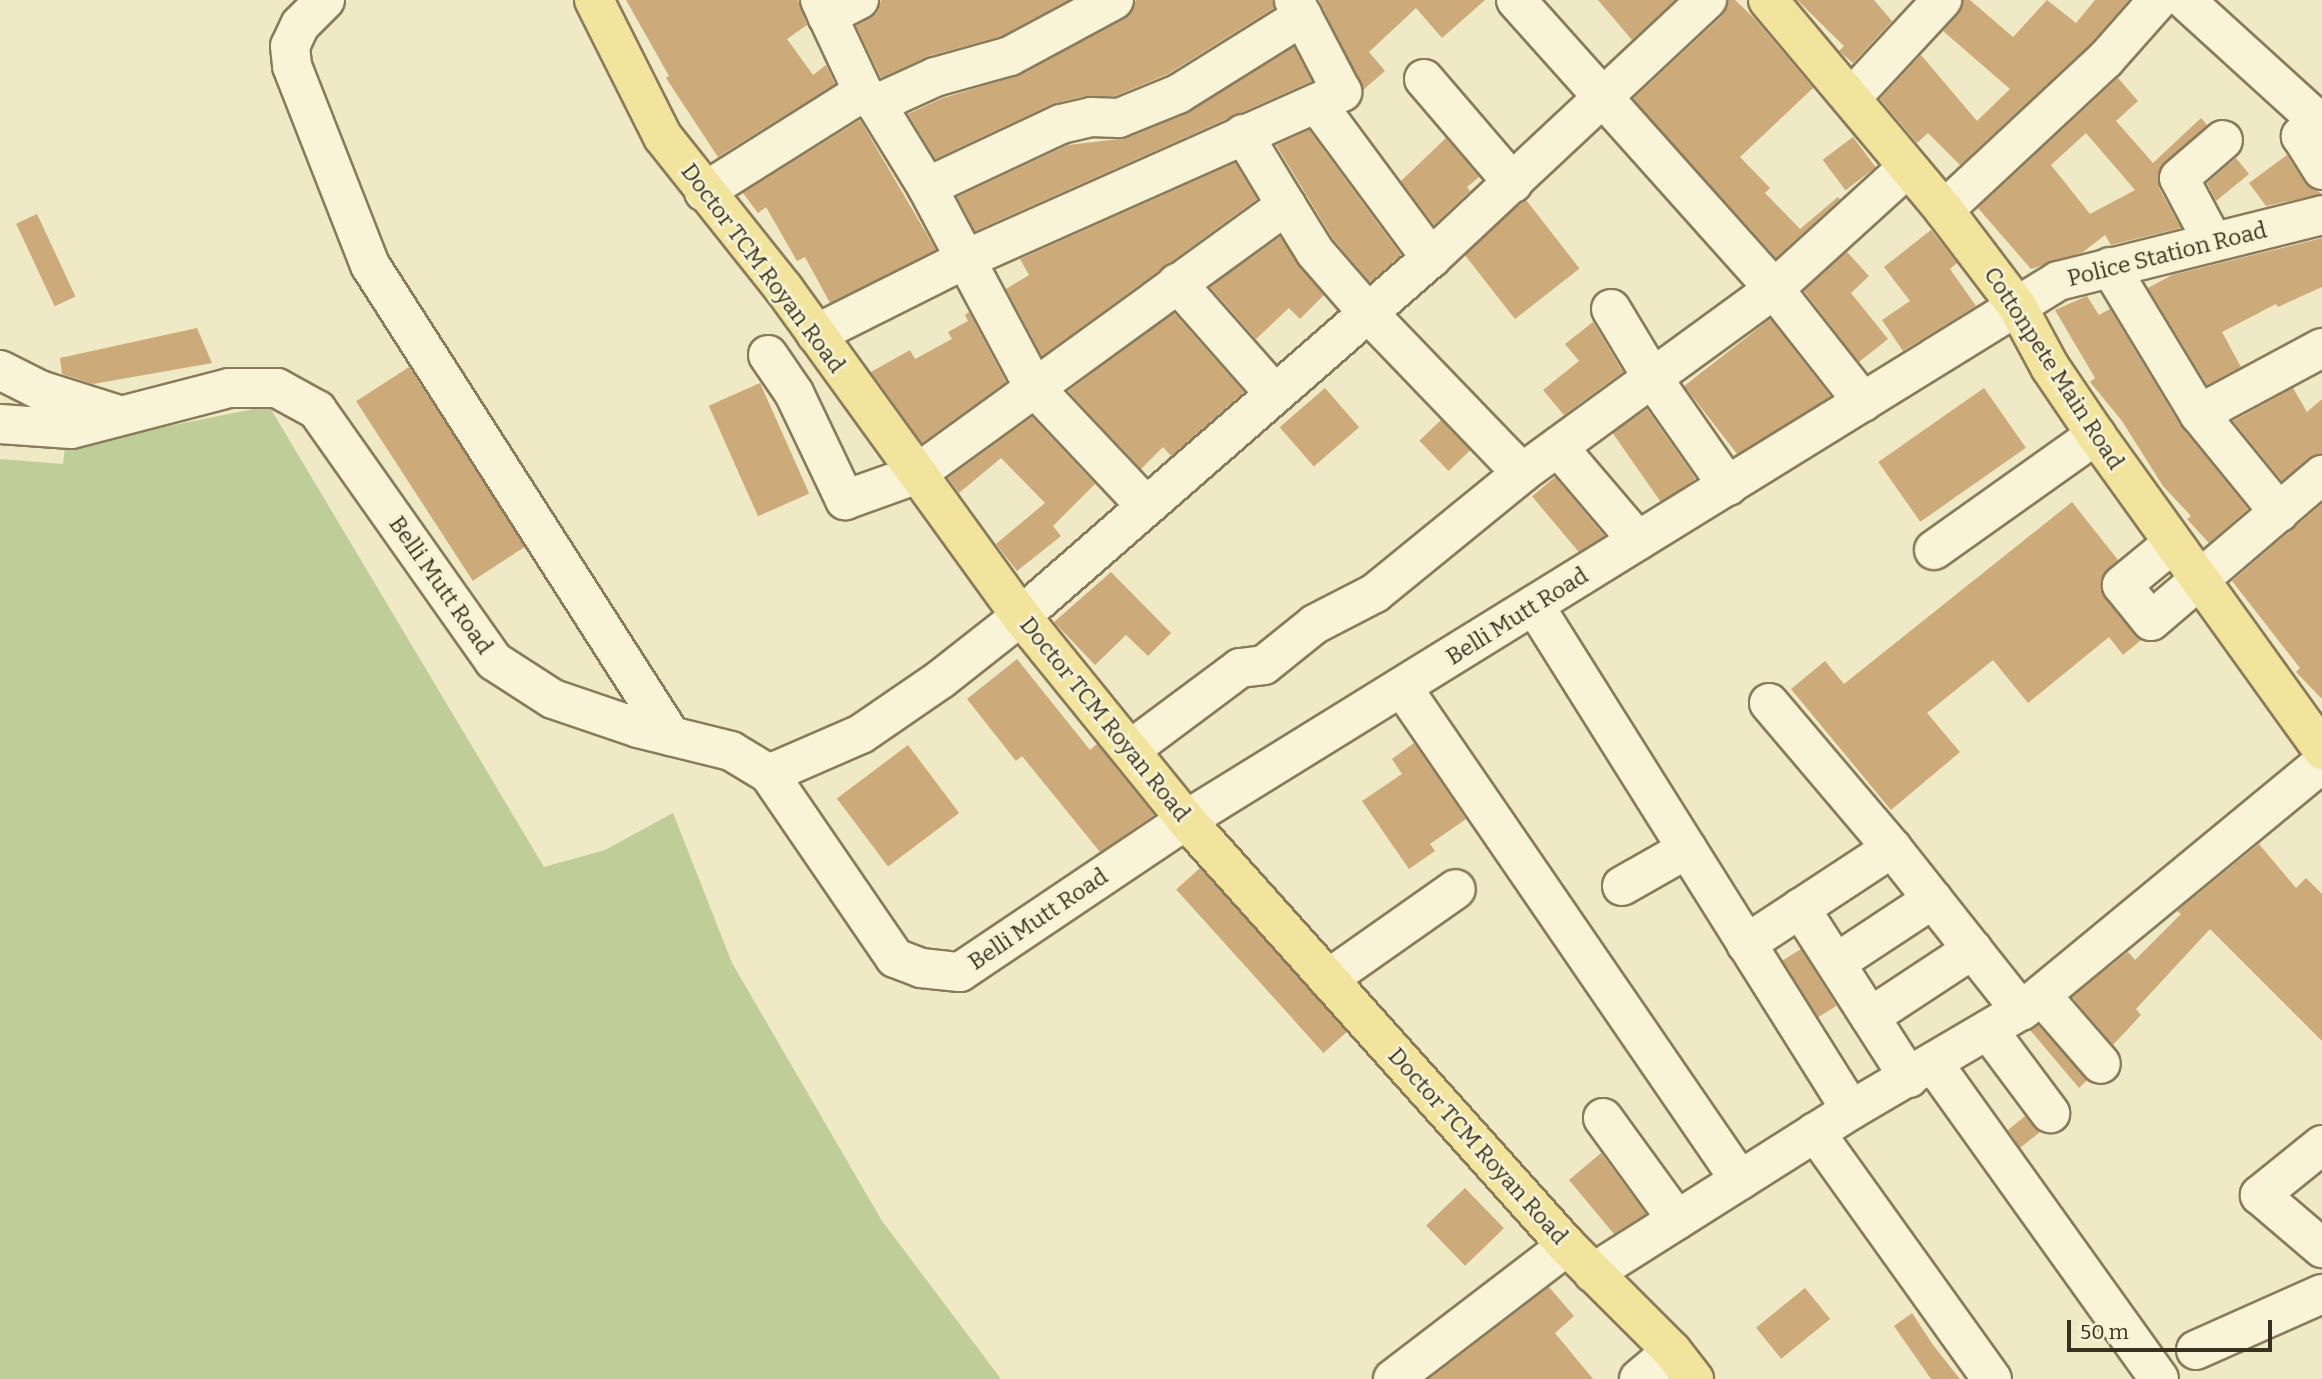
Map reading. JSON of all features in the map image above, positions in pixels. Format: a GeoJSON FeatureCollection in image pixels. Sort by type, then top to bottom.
{"type":"FeatureCollection","features":[{"type":"Feature","properties":{"kind":"main road","name":"Doctor TCM Royan Road"},"geometry":{"type":"LineString","coordinates":[[594,0],[663,137],[816,334],[915,475],[1021,616],[1186,820],[1580,1260],[1683,1365]]}},
{"type":"Feature","properties":{"kind":"main road","name":"Cottonpete Main Road"},"geometry":{"type":"LineString","coordinates":[[1768,0],[1944,210],[2017,306],[2050,367],[2096,435],[2199,582],[2319,743]]}},
{"type":"Feature","properties":{"kind":"street"},"geometry":{"type":"LineString","coordinates":[[325,0],[300,25],[290,46],[292,66],[370,265],[671,736]]}},
{"type":"Feature","properties":{"kind":"street"},"geometry":{"type":"LineString","coordinates":[[704,192],[870,98],[1010,56],[1114,0]]}},
{"type":"Feature","properties":{"kind":"street"},"geometry":{"type":"LineString","coordinates":[[1516,0],[1774,289],[1863,402]]}},
{"type":"Feature","properties":{"kind":"street"},"geometry":{"type":"LineString","coordinates":[[769,774],[860,734],[941,679],[1021,616],[1431,258],[1707,0]]}},
{"type":"Feature","properties":{"kind":"street"},"geometry":{"type":"LineString","coordinates":[[1851,98],[1942,0]]}},
{"type":"Feature","properties":{"kind":"street"},"geometry":{"type":"LineString","coordinates":[[1944,210],[2105,60],[2158,0]]}},
{"type":"Feature","properties":{"kind":"street"},"geometry":{"type":"LineString","coordinates":[[2185,0],[2317,120],[2301,136],[2322,170]]}},
{"type":"Feature","properties":{"kind":"street"},"geometry":{"type":"LineString","coordinates":[[835,5],[870,98],[927,187],[1034,387],[1146,506]]}},
{"type":"Feature","properties":{"kind":"street"},"geometry":{"type":"LineString","coordinates":[[816,334],[964,260],[1342,92],[1299,8],[1178,94],[1119,118],[1091,117],[1061,124],[927,187]]}},
{"type":"Feature","properties":{"kind":"street"},"geometry":{"type":"LineString","coordinates":[[1424,79],[1513,183]]}},
{"type":"Feature","properties":{"kind":"street"},"geometry":{"type":"LineString","coordinates":[[1317,104],[1431,258]]}},
{"type":"Feature","properties":{"kind":"street"},"geometry":{"type":"LineString","coordinates":[[1243,134],[1315,252],[1368,313],[1522,473]]}},
{"type":"Feature","properties":{"kind":"street"},"geometry":{"type":"LineString","coordinates":[[2213,242],[2179,178],[2224,140]]}},
{"type":"Feature","properties":{"kind":"street"},"geometry":{"type":"LineString","coordinates":[[1130,750],[1240,668],[1264,665],[1315,624],[1375,593],[1522,473],[1774,289],[1907,168]]}},
{"type":"Feature","properties":{"kind":"street"},"geometry":{"type":"LineString","coordinates":[[768,355],[794,393],[845,500],[915,475],[1286,205]]}},
{"type":"Feature","properties":{"kind":"street","name":"Police Station Road"},"geometry":{"type":"LineString","coordinates":[[2017,306],[2058,281],[2322,215]]}},
{"type":"Feature","properties":{"kind":"street"},"geometry":{"type":"LineString","coordinates":[[2110,267],[2199,414],[2279,512]]}},
{"type":"Feature","properties":{"kind":"street"},"geometry":{"type":"LineString","coordinates":[[1177,283],[1275,394]]}},
{"type":"Feature","properties":{"kind":"street","name":"Belli Mutt Road"},"geometry":{"type":"LineString","coordinates":[[0,424],[71,429],[229,388],[277,388],[317,410],[494,661],[553,699],[671,736],[731,751],[769,774],[895,958],[921,968],[960,972],[1186,820],[2017,306]]}},
{"type":"Feature","properties":{"kind":"street"},"geometry":{"type":"LineString","coordinates":[[1611,309],[1653,379],[1728,486]]}},
{"type":"Feature","properties":{"kind":"street"},"geometry":{"type":"LineString","coordinates":[[2199,414],[2322,348]]}},
{"type":"Feature","properties":{"kind":"street"},"geometry":{"type":"LineString","coordinates":[[0,370],[40,390],[120,416]]}},
{"type":"Feature","properties":{"kind":"street"},"geometry":{"type":"LineString","coordinates":[[1934,550],[2096,435]]}},
{"type":"Feature","properties":{"kind":"street"},"geometry":{"type":"LineString","coordinates":[[1558,447],[1638,541]]}},
{"type":"Feature","properties":{"kind":"street"},"geometry":{"type":"LineString","coordinates":[[2172,544],[2122,585],[2151,621],[2322,475]]}},
{"type":"Feature","properties":{"kind":"street"},"geometry":{"type":"LineString","coordinates":[[1534,605],[1851,1110]]}},
{"type":"Feature","properties":{"kind":"street"},"geometry":{"type":"LineString","coordinates":[[1402,687],[1740,1180]]}},
{"type":"Feature","properties":{"kind":"street"},"geometry":{"type":"LineString","coordinates":[[1769,703],[1892,848],[1973,949],[2101,1065]]}},
{"type":"Feature","properties":{"kind":"street"},"geometry":{"type":"LineString","coordinates":[[1393,1379],[1580,1260],[1676,1220],[1815,1132],[2031,1003],[2319,743]]}},
{"type":"Feature","properties":{"kind":"street"},"geometry":{"type":"LineString","coordinates":[[1746,944],[1892,848]]}},
{"type":"Feature","properties":{"kind":"street"},"geometry":{"type":"LineString","coordinates":[[1622,886],[1687,849]]}},
{"type":"Feature","properties":{"kind":"street"},"geometry":{"type":"LineString","coordinates":[[1328,979],[1456,888]]}},
{"type":"Feature","properties":{"kind":"street"},"geometry":{"type":"LineString","coordinates":[[1836,963],[1933,899]]}},
{"type":"Feature","properties":{"kind":"street"},"geometry":{"type":"LineString","coordinates":[[1800,908],[1870,1017],[1921,1071],[2159,1379]]}},
{"type":"Feature","properties":{"kind":"street"},"geometry":{"type":"LineString","coordinates":[[1870,1017],[1973,949]]}},
{"type":"Feature","properties":{"kind":"street"},"geometry":{"type":"LineString","coordinates":[[1988,1030],[2050,1114]]}},
{"type":"Feature","properties":{"kind":"street"},"geometry":{"type":"LineString","coordinates":[[1603,1118],[1676,1220]]}},
{"type":"Feature","properties":{"kind":"street"},"geometry":{"type":"LineString","coordinates":[[1815,1132],[1992,1379]]}},
{"type":"Feature","properties":{"kind":"street"},"geometry":{"type":"LineString","coordinates":[[2322,1145],[2260,1195],[2322,1248]]}},
{"type":"Feature","properties":{"kind":"street"},"geometry":{"type":"LineString","coordinates":[[2196,1350],[2322,1294]]}},
{"type":"Feature","properties":{"kind":"street"},"geometry":{"type":"LineString","coordinates":[[1639,1379],[1683,1365]]}},
{"type":"Feature","properties":{"kind":"green space"},"geometry":{"type":"Polygon","coordinates":[[[269,406],[544,867],[605,850],[673,813],[732,963],[882,1221],[1001,1379],[0,1379],[0,459],[63,464],[65,447],[269,406]]]}},
{"type":"Feature","properties":{"kind":"building"},"geometry":{"type":"Polygon","coordinates":[[[626,0],[798,0],[807,25],[787,39],[813,75],[826,65],[835,84],[718,157],[666,78],[669,76],[626,0]]]}},
{"type":"Feature","properties":{"kind":"building"},"geometry":{"type":"Polygon","coordinates":[[[881,0],[1068,0],[1002,36],[929,56],[881,78],[856,26],[877,13],[881,0]]]}},
{"type":"Feature","properties":{"kind":"building"},"geometry":{"type":"Polygon","coordinates":[[[1136,0],[1272,0],[1274,8],[1168,74],[1115,96],[1086,96],[1052,104],[935,159],[908,114],[943,98],[1020,75],[1124,19],[1136,0]]]}},
{"type":"Feature","properties":{"kind":"building"},"geometry":{"type":"Polygon","coordinates":[[[1319,0],[1485,0],[1442,38],[1416,8],[1369,52],[1385,71],[1363,90],[1319,0]]]}},
{"type":"Feature","properties":{"kind":"building"},"geometry":{"type":"Polygon","coordinates":[[[1598,0],[1675,0],[1632,40],[1598,0]]]}},
{"type":"Feature","properties":{"kind":"building"},"geometry":{"type":"Polygon","coordinates":[[[1728,0],[1735,0],[1755,19],[1813,88],[1740,157],[1770,188],[1765,193],[1800,229],[1838,197],[1840,199],[1776,258],[1633,99],[1722,16],[1728,0]]]}},
{"type":"Feature","properties":{"kind":"building"},"geometry":{"type":"Polygon","coordinates":[[[1797,0],[1874,0],[1892,21],[1853,63],[1839,51],[1844,46],[1797,0]]]}},
{"type":"Feature","properties":{"kind":"building"},"geometry":{"type":"Polygon","coordinates":[[[1963,0],[1970,0],[2013,37],[2047,0],[2076,23],[2095,0],[2129,0],[2089,45],[1960,165],[1928,133],[1917,143],[1880,99],[1921,55],[1977,121],[2010,89],[1943,31],[1958,14],[1963,0]]]}},
{"type":"Feature","properties":{"kind":"building"},"geometry":{"type":"Polygon","coordinates":[[[1294,47],[1312,81],[975,231],[957,197],[1068,145],[1127,138],[1186,114],[1294,47]]]}},
{"type":"Feature","properties":{"kind":"building"},"geometry":{"type":"Polygon","coordinates":[[[2118,78],[2138,101],[2116,121],[2153,163],[2201,118],[2207,125],[2159,170],[2159,188],[2181,228],[2111,245],[2105,235],[2083,252],[2031,269],[1978,208],[2118,78]],[[2086,133],[2051,165],[2090,214],[2135,190],[2086,133]]]}},
{"type":"Feature","properties":{"kind":"building"},"geometry":{"type":"Polygon","coordinates":[[[860,120],[936,250],[830,303],[805,257],[797,261],[766,207],[758,213],[743,193],[860,120]]]}},
{"type":"Feature","properties":{"kind":"building"},"geometry":{"type":"Polygon","coordinates":[[[1309,130],[1401,255],[1370,282],[1333,239],[1276,145],[1309,130]]]}},
{"type":"Feature","properties":{"kind":"building"},"geometry":{"type":"Polygon","coordinates":[[[1853,137],[1876,167],[1846,190],[1823,160],[1853,137]]]}},
{"type":"Feature","properties":{"kind":"building"},"geometry":{"type":"Polygon","coordinates":[[[1446,138],[1479,177],[1467,187],[1470,191],[1434,225],[1401,181],[1446,138]]]}},
{"type":"Feature","properties":{"kind":"building"},"geometry":{"type":"Polygon","coordinates":[[[2287,155],[2304,182],[2322,194],[2266,206],[2249,183],[2287,155]]]}},
{"type":"Feature","properties":{"kind":"building"},"geometry":{"type":"Polygon","coordinates":[[[2236,158],[2249,174],[2216,201],[2207,183],[2236,158]]]}},
{"type":"Feature","properties":{"kind":"building"},"geometry":{"type":"Polygon","coordinates":[[[1235,163],[1257,199],[1042,356],[1006,289],[1029,275],[1020,259],[1235,163]]]}},
{"type":"Feature","properties":{"kind":"building"},"geometry":{"type":"Polygon","coordinates":[[[1526,200],[1580,269],[1515,319],[1461,250],[1526,200]]]}},
{"type":"Feature","properties":{"kind":"building"},"geometry":{"type":"Polygon","coordinates":[[[37,214],[75,296],[55,306],[16,224],[37,214]]]}},
{"type":"Feature","properties":{"kind":"building"},"geometry":{"type":"Polygon","coordinates":[[[1931,230],[1957,263],[1950,269],[1976,306],[1903,351],[1882,320],[1910,301],[1884,267],[1931,230]]]}},
{"type":"Feature","properties":{"kind":"building"},"geometry":{"type":"Polygon","coordinates":[[[1280,237],[1324,295],[1300,319],[1289,308],[1256,339],[1210,287],[1280,237]]]}},
{"type":"Feature","properties":{"kind":"building"},"geometry":{"type":"Polygon","coordinates":[[[2322,238],[2322,287],[2278,307],[2276,304],[2222,332],[2241,367],[2207,385],[2148,288],[2172,275],[2322,238]]]}},
{"type":"Feature","properties":{"kind":"building"},"geometry":{"type":"Polygon","coordinates":[[[1847,252],[1869,276],[1851,293],[1888,339],[1859,362],[1804,291],[1847,252]]]}},
{"type":"Feature","properties":{"kind":"building"},"geometry":{"type":"Polygon","coordinates":[[[2087,296],[2099,315],[2110,309],[2180,425],[2248,509],[2209,543],[2187,519],[2191,516],[2163,486],[2122,421],[2090,382],[2095,378],[2055,310],[2087,296]]]}},
{"type":"Feature","properties":{"kind":"building"},"geometry":{"type":"Polygon","coordinates":[[[969,312],[1006,382],[922,443],[871,372],[910,350],[915,359],[952,339],[948,332],[968,321],[965,315],[969,312]]]}},
{"type":"Feature","properties":{"kind":"building"},"geometry":{"type":"Polygon","coordinates":[[[1174,313],[1244,392],[1171,456],[1163,447],[1141,469],[1068,391],[1174,313]]]}},
{"type":"Feature","properties":{"kind":"building"},"geometry":{"type":"Polygon","coordinates":[[[1770,319],[1830,396],[1744,463],[1684,386],[1770,319]]]}},
{"type":"Feature","properties":{"kind":"building"},"geometry":{"type":"Polygon","coordinates":[[[1593,322],[1623,372],[1564,415],[1543,390],[1579,361],[1565,344],[1593,322]]]}},
{"type":"Feature","properties":{"kind":"building"},"geometry":{"type":"Polygon","coordinates":[[[197,328],[212,363],[93,384],[62,374],[60,358],[197,328]]]}},
{"type":"Feature","properties":{"kind":"building"},"geometry":{"type":"Polygon","coordinates":[[[409,367],[526,546],[473,581],[356,401],[409,367]]]}},
{"type":"Feature","properties":{"kind":"building"},"geometry":{"type":"Polygon","coordinates":[[[760,383],[809,494],[758,516],[709,406],[760,383]]]}},
{"type":"Feature","properties":{"kind":"building"},"geometry":{"type":"Polygon","coordinates":[[[1325,388],[1359,427],[1314,467],[1280,427],[1325,388]]]}},
{"type":"Feature","properties":{"kind":"building"},"geometry":{"type":"Polygon","coordinates":[[[1984,388],[2026,448],[1920,522],[1878,462],[1984,388]]]}},
{"type":"Feature","properties":{"kind":"building"},"geometry":{"type":"Polygon","coordinates":[[[2293,388],[2307,412],[2322,399],[2322,454],[2308,458],[2282,481],[2233,421],[2293,388]]]}},
{"type":"Feature","properties":{"kind":"building"},"geometry":{"type":"Polygon","coordinates":[[[1647,409],[1696,479],[1661,503],[1613,433],[1647,409]]]}},
{"type":"Feature","properties":{"kind":"building"},"geometry":{"type":"Polygon","coordinates":[[[1032,417],[1095,484],[1053,526],[1061,536],[1017,571],[996,544],[1045,503],[1001,458],[959,493],[948,478],[1032,417]]]}},
{"type":"Feature","properties":{"kind":"building"},"geometry":{"type":"Polygon","coordinates":[[[1441,420],[1470,450],[1449,471],[1419,441],[1441,420]]]}},
{"type":"Feature","properties":{"kind":"building"},"geometry":{"type":"Polygon","coordinates":[[[1555,477],[1604,536],[1582,555],[1532,496],[1555,477]]]}},
{"type":"Feature","properties":{"kind":"building"},"geometry":{"type":"Polygon","coordinates":[[[2072,502],[2118,560],[2102,577],[2101,589],[2141,640],[2123,655],[2109,637],[2028,703],[1993,660],[1927,713],[1960,752],[1891,810],[1791,689],[1825,661],[1844,684],[2072,502]]]}},
{"type":"Feature","properties":{"kind":"building"},"geometry":{"type":"Polygon","coordinates":[[[2322,504],[2322,699],[2296,672],[2300,668],[2232,581],[2322,504]]]}},
{"type":"Feature","properties":{"kind":"building"},"geometry":{"type":"Polygon","coordinates":[[[1111,572],[1171,633],[1148,656],[1126,635],[1095,665],[1054,622],[1111,572]]]}},
{"type":"Feature","properties":{"kind":"building"},"geometry":{"type":"Polygon","coordinates":[[[1017,659],[1090,750],[1097,744],[1154,815],[1100,852],[1022,756],[1016,761],[967,699],[1017,659]]]}},
{"type":"Feature","properties":{"kind":"building"},"geometry":{"type":"Polygon","coordinates":[[[1414,743],[1466,819],[1430,844],[1435,851],[1409,869],[1362,801],[1402,774],[1392,759],[1414,743]]]}},
{"type":"Feature","properties":{"kind":"building"},"geometry":{"type":"Polygon","coordinates":[[[908,745],[959,813],[888,866],[837,799],[908,745]]]}},
{"type":"Feature","properties":{"kind":"building"},"geometry":{"type":"Polygon","coordinates":[[[2259,844],[2296,888],[2306,878],[2322,894],[2322,1041],[2210,929],[2136,1009],[2141,1015],[2113,1045],[2072,997],[2128,952],[2135,960],[2181,914],[2177,911],[2259,844]]]}},
{"type":"Feature","properties":{"kind":"building"},"geometry":{"type":"Polygon","coordinates":[[[1200,868],[1347,1031],[1323,1053],[1176,889],[1200,868]]]}},
{"type":"Feature","properties":{"kind":"building"},"geometry":{"type":"Polygon","coordinates":[[[1801,949],[1837,1006],[1818,1017],[1782,961],[1801,949]]]}},
{"type":"Feature","properties":{"kind":"building"},"geometry":{"type":"Polygon","coordinates":[[[2038,1025],[2087,1080],[2079,1088],[2030,1030],[2038,1025]]]}},
{"type":"Feature","properties":{"kind":"building"},"geometry":{"type":"Polygon","coordinates":[[[2025,1116],[2040,1132],[2020,1148],[2008,1130],[2025,1116]]]}},
{"type":"Feature","properties":{"kind":"building"},"geometry":{"type":"Polygon","coordinates":[[[1601,1153],[1646,1214],[1614,1234],[1569,1180],[1601,1153]]]}},
{"type":"Feature","properties":{"kind":"building"},"geometry":{"type":"Polygon","coordinates":[[[1465,1188],[1504,1228],[1465,1266],[1426,1226],[1465,1188]]]}},
{"type":"Feature","properties":{"kind":"building"},"geometry":{"type":"Polygon","coordinates":[[[1549,1287],[1574,1316],[1555,1333],[1593,1379],[1429,1379],[1549,1287]]]}},
{"type":"Feature","properties":{"kind":"building"},"geometry":{"type":"Polygon","coordinates":[[[1805,1288],[1830,1319],[1781,1359],[1756,1328],[1805,1288]]]}},
{"type":"Feature","properties":{"kind":"building"},"geometry":{"type":"Polygon","coordinates":[[[1912,1313],[1960,1379],[1931,1379],[1894,1326],[1912,1313]]]}}]}
